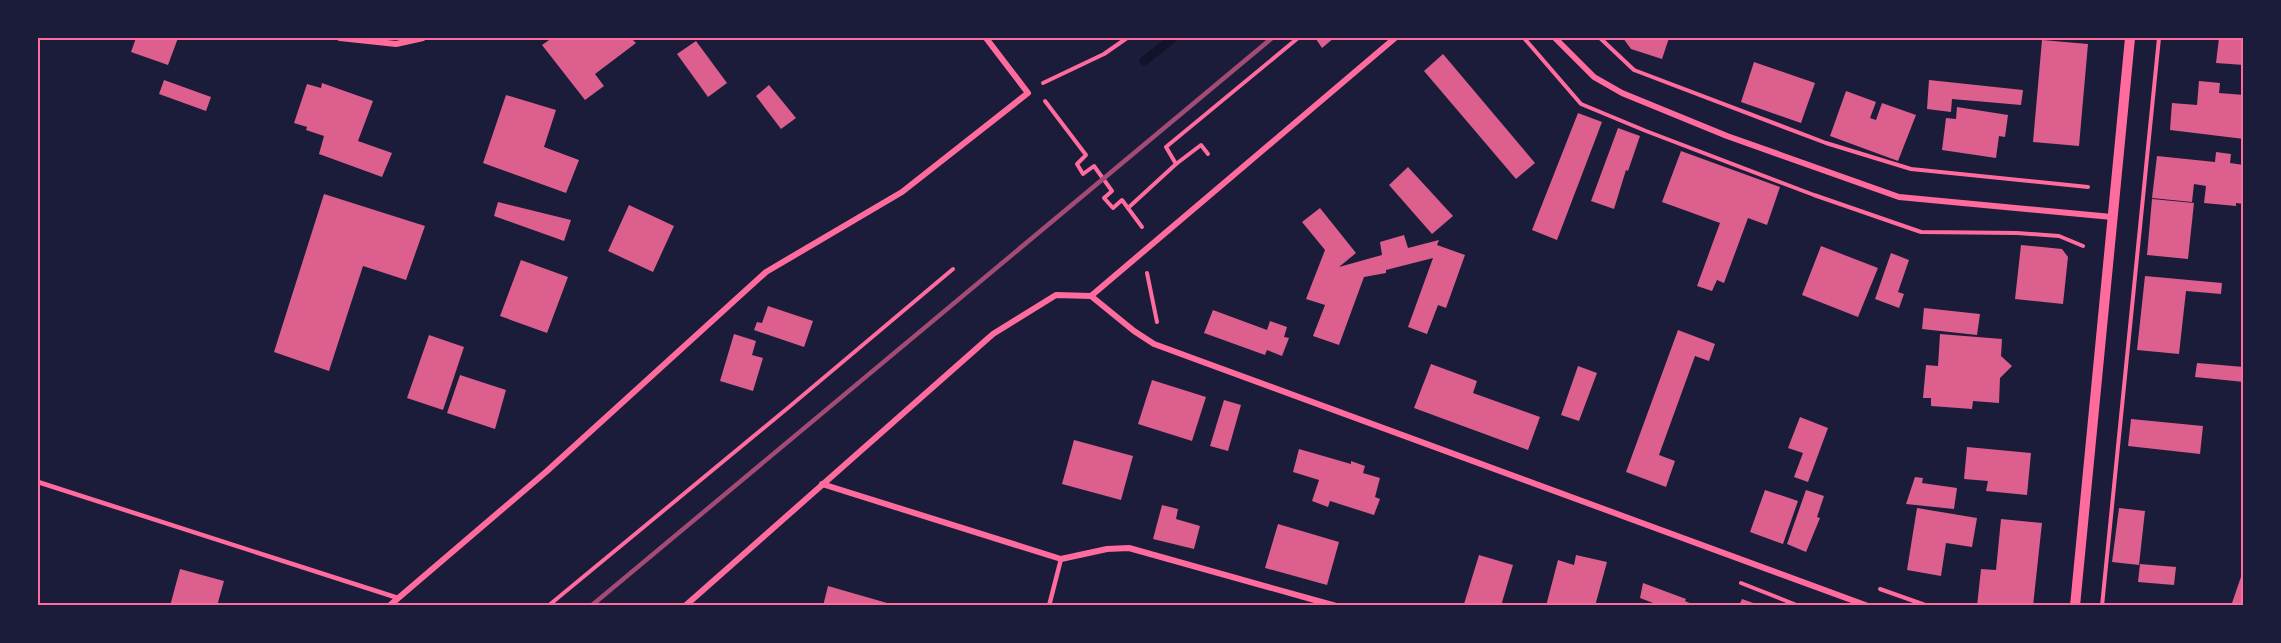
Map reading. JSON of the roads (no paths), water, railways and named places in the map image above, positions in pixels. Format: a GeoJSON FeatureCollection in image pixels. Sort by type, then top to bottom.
{"type":"FeatureCollection","features":[{"type":"Feature","properties":{"kind":"street"},"geometry":{"type":"LineString","coordinates":[[340,38],[396,44],[423,38]]}},
{"type":"Feature","properties":{"kind":"street"},"geometry":{"type":"LineString","coordinates":[[389,606],[547,471],[766,273],[902,192],[1028,93],[986,38]]}},
{"type":"Feature","properties":{"kind":"street"},"geometry":{"type":"LineString","coordinates":[[1090,296],[1395,38]]}},
{"type":"Feature","properties":{"kind":"street"},"geometry":{"type":"LineString","coordinates":[[1555,38],[1594,77],[1622,93],[1727,136],[1899,197],[2112,217]]}},
{"type":"Feature","properties":{"kind":"street"},"geometry":{"type":"LineString","coordinates":[[2075,606],[2130,38]]}},
{"type":"Feature","properties":{"kind":"street"},"geometry":{"type":"LineString","coordinates":[[685,606],[993,334],[1056,295],[1090,296],[1154,344],[1868,606]]}},
{"type":"Feature","properties":{"kind":"street"},"geometry":{"type":"LineString","coordinates":[[822,484],[1061,559],[1107,549],[1129,548],[1336,606]]}},
{"type":"Feature","properties":{"kind":"lane"},"geometry":{"type":"LineString","coordinates":[[38,482],[398,598]]}},
{"type":"Feature","properties":{"kind":"lane"},"geometry":{"type":"LineString","coordinates":[[1049,606],[1061,559]]}},
{"type":"Feature","properties":{"kind":"waterway"},"geometry":{"type":"LineString","coordinates":[[1144,61],[1173,38]]}},
{"type":"Feature","properties":{"kind":"railway"},"geometry":{"type":"LineString","coordinates":[[591,606],[1272,38]]}}]}
